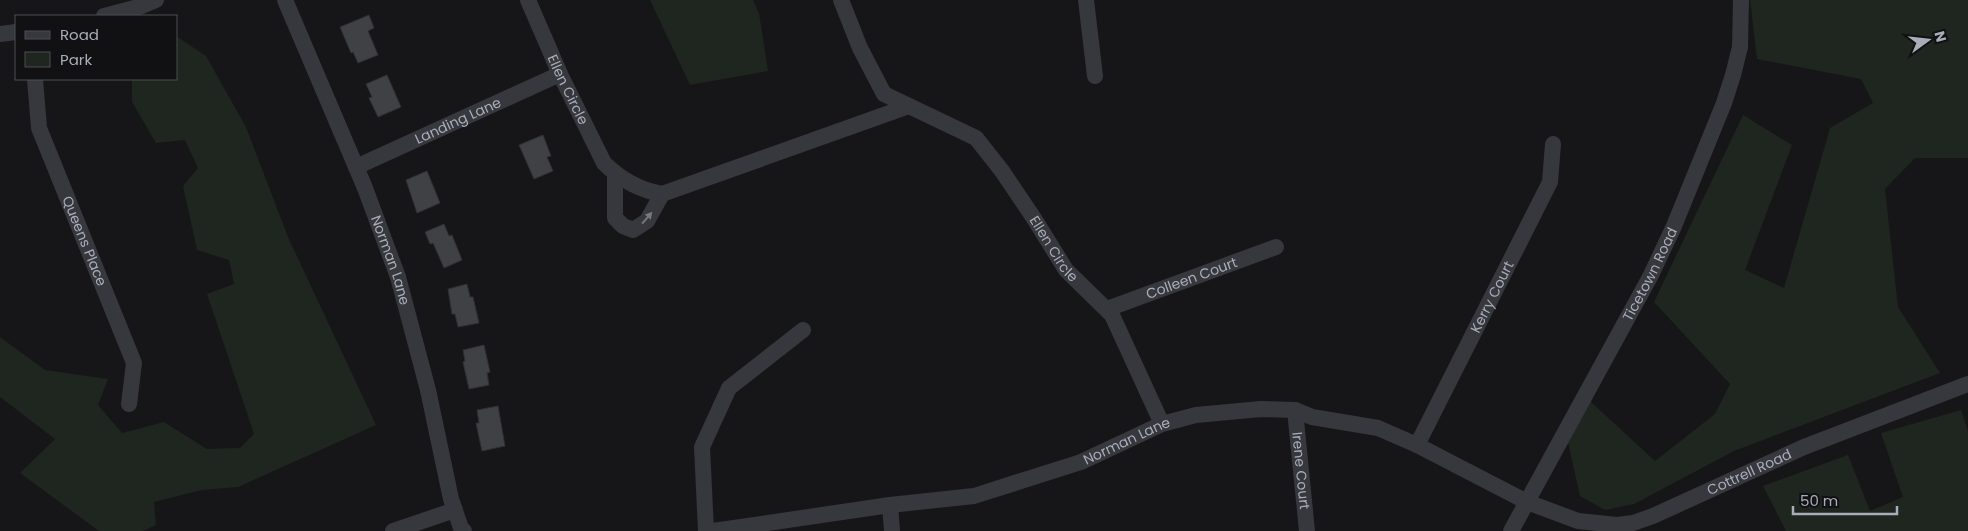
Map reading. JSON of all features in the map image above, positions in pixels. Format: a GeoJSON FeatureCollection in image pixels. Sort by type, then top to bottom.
{"type":"FeatureCollection","features":[{"type":"Feature","properties":{"kind":"street"},"geometry":{"type":"LineString","coordinates":[[108,15],[142,6],[156,0]]}},
{"type":"Feature","properties":{"kind":"street","name":"Norman Lane"},"geometry":{"type":"LineString","coordinates":[[285,0],[356,167],[398,277],[428,390],[451,499],[464,531]]}},
{"type":"Feature","properties":{"kind":"street","name":"Ellen Circle"},"geometry":{"type":"LineString","coordinates":[[528,0],[560,74],[604,163],[615,174],[646,192],[662,194]]}},
{"type":"Feature","properties":{"kind":"street","name":"Ellen Circle"},"geometry":{"type":"LineString","coordinates":[[841,0],[860,48],[884,94],[976,138],[1008,180],[1066,270],[1112,315],[1162,424]]}},
{"type":"Feature","properties":{"kind":"street"},"geometry":{"type":"LineString","coordinates":[[1086,0],[1095,76]]}},
{"type":"Feature","properties":{"kind":"street","name":"Ticetown Road"},"geometry":{"type":"LineString","coordinates":[[1511,531],[1651,275],[1674,226],[1724,103],[1733,75],[1740,47],[1741,0]]}},
{"type":"Feature","properties":{"kind":"street"},"geometry":{"type":"LineString","coordinates":[[0,34],[15,32]]}},
{"type":"Feature","properties":{"kind":"street","name":"Landing Lane"},"geometry":{"type":"LineString","coordinates":[[356,167],[560,74]]}},
{"type":"Feature","properties":{"kind":"street","name":"Queens Place"},"geometry":{"type":"LineString","coordinates":[[35,80],[39,128],[134,364],[129,404]]}},
{"type":"Feature","properties":{"kind":"street"},"geometry":{"type":"LineString","coordinates":[[615,174],[615,218],[623,226],[632,230],[647,221],[662,194],[910,106]]}},
{"type":"Feature","properties":{"kind":"street","name":"Kerry Court"},"geometry":{"type":"LineString","coordinates":[[1417,445],[1550,182],[1553,144]]}},
{"type":"Feature","properties":{"kind":"street","name":"Colleen Court"},"geometry":{"type":"LineString","coordinates":[[1107,309],[1276,247]]}},
{"type":"Feature","properties":{"kind":"street"},"geometry":{"type":"LineString","coordinates":[[706,531],[702,447],[729,388],[804,330]]}},
{"type":"Feature","properties":{"kind":"street","name":"Cottrell Road"},"geometry":{"type":"LineString","coordinates":[[1527,502],[1578,521],[1617,525],[1633,523],[1653,516],[1804,448],[1968,384]]}},
{"type":"Feature","properties":{"kind":"street","name":"Norman Lane"},"geometry":{"type":"LineString","coordinates":[[713,531],[974,496],[1081,462],[1162,424],[1196,415],[1231,410],[1296,410],[1312,417],[1378,428],[1417,445],[1527,502]]}},
{"type":"Feature","properties":{"kind":"street","name":"Irene Court"},"geometry":{"type":"LineString","coordinates":[[1296,410],[1307,531]]}},
{"type":"Feature","properties":{"kind":"street"},"geometry":{"type":"LineString","coordinates":[[890,506],[892,531]]}},
{"type":"Feature","properties":{"kind":"street"},"geometry":{"type":"LineString","coordinates":[[393,531],[455,510]]}},
{"type":"Feature","properties":{"kind":"green space"},"geometry":{"type":"Polygon","coordinates":[[[650,0],[753,0],[759,13],[768,71],[690,85],[650,0]]]}},
{"type":"Feature","properties":{"kind":"green space"},"geometry":{"type":"Polygon","coordinates":[[[1750,0],[1968,0],[1968,158],[1915,158],[1885,189],[1898,307],[1940,373],[1734,451],[1634,504],[1605,510],[1580,496],[1568,442],[1590,401],[1655,461],[1715,414],[1730,384],[1654,302],[1743,115],[1792,145],[1745,270],[1784,288],[1830,128],[1873,103],[1861,79],[1757,59],[1750,0]]]}},
{"type":"Feature","properties":{"kind":"green space"},"geometry":{"type":"Polygon","coordinates":[[[178,37],[206,56],[246,127],[288,237],[376,425],[238,487],[202,490],[154,502],[156,525],[143,531],[99,531],[20,473],[55,439],[0,397],[0,337],[45,370],[108,379],[98,405],[122,433],[164,422],[207,449],[240,448],[254,434],[207,294],[234,284],[229,260],[197,250],[183,186],[198,168],[185,140],[156,143],[132,102],[132,80],[178,80],[178,37]]]}},
{"type":"Feature","properties":{"kind":"green space"},"geometry":{"type":"Polygon","coordinates":[[[1961,410],[1968,431],[1968,531],[1786,531],[1763,486],[1848,455],[1870,511],[1903,497],[1881,433],[1961,410]]]}},
{"type":"Feature","properties":{"kind":"building"},"geometry":{"type":"Polygon","coordinates":[[[369,15],[374,28],[368,31],[378,55],[358,63],[353,52],[351,53],[340,27],[369,15]]]}},
{"type":"Feature","properties":{"kind":"building"},"geometry":{"type":"Polygon","coordinates":[[[387,75],[401,107],[378,117],[369,98],[372,97],[366,84],[387,75]]]}},
{"type":"Feature","properties":{"kind":"building"},"geometry":{"type":"Polygon","coordinates":[[[543,135],[551,156],[547,157],[553,171],[534,179],[519,145],[543,135]]]}},
{"type":"Feature","properties":{"kind":"building"},"geometry":{"type":"Polygon","coordinates":[[[427,171],[440,203],[417,213],[406,180],[427,171]]]}},
{"type":"Feature","properties":{"kind":"building"},"geometry":{"type":"Polygon","coordinates":[[[444,224],[449,236],[452,235],[462,260],[444,268],[433,243],[430,244],[425,232],[444,224]]]}},
{"type":"Feature","properties":{"kind":"building"},"geometry":{"type":"Polygon","coordinates":[[[467,284],[470,297],[473,297],[479,323],[458,327],[455,314],[452,314],[448,289],[467,284]]]}},
{"type":"Feature","properties":{"kind":"building"},"geometry":{"type":"Polygon","coordinates":[[[484,345],[490,372],[487,373],[489,385],[469,389],[463,362],[465,361],[463,350],[484,345]]]}},
{"type":"Feature","properties":{"kind":"building"},"geometry":{"type":"Polygon","coordinates":[[[498,406],[505,446],[482,451],[476,423],[479,423],[477,410],[498,406]]]}}]}
